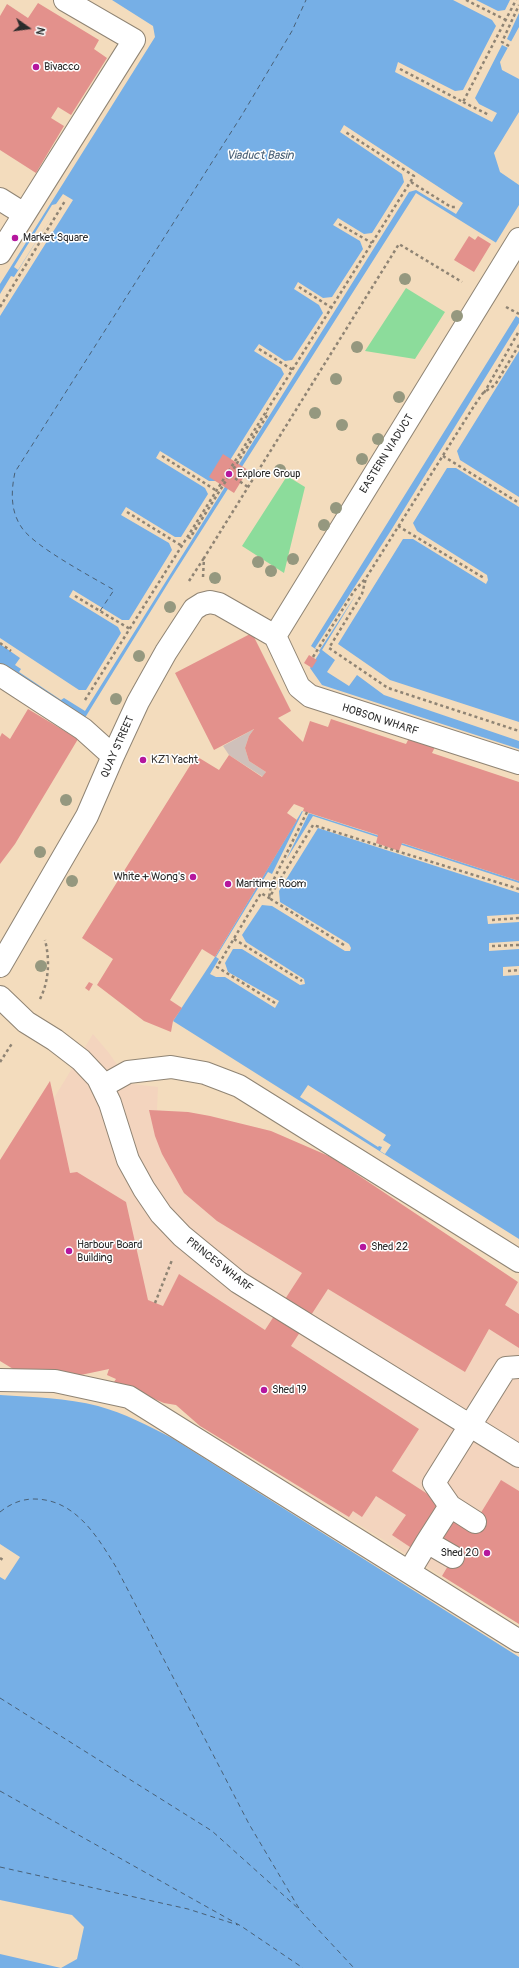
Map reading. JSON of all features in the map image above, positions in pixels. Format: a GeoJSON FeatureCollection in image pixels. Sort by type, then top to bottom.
{"type":"FeatureCollection","features":[{"type":"Feature","properties":{"kind":"street"},"geometry":{"type":"LineString","coordinates":[[0,253],[134,40],[65,0]]}},
{"type":"Feature","properties":{"kind":"street"},"geometry":{"type":"LineString","coordinates":[[0,199],[24,214]]}},
{"type":"Feature","properties":{"kind":"street","name":"EASTERN VIADUCT"},"geometry":{"type":"LineString","coordinates":[[275,636],[519,239]]}},
{"type":"Feature","properties":{"kind":"street"},"geometry":{"type":"LineString","coordinates":[[202,604],[210,602],[219,604],[275,636]]}},
{"type":"Feature","properties":{"kind":"street","name":"QUAY STREET"},"geometry":{"type":"LineString","coordinates":[[0,966],[87,816],[138,702],[166,652],[194,609],[202,604]]}},
{"type":"Feature","properties":{"kind":"street","name":"HOBSON WHARF"},"geometry":{"type":"LineString","coordinates":[[275,636],[298,687],[310,696],[519,763]]}},
{"type":"Feature","properties":{"kind":"street"},"geometry":{"type":"LineString","coordinates":[[0,675],[83,729],[113,756]]}},
{"type":"Feature","properties":{"kind":"street","name":"PRINCES WHARF"},"geometry":{"type":"LineString","coordinates":[[0,997],[26,1022],[55,1040],[81,1060],[103,1086],[128,1160],[144,1189],[161,1214],[182,1236],[238,1282],[519,1456]]}},
{"type":"Feature","properties":{"kind":"street"},"geometry":{"type":"LineString","coordinates":[[103,1086],[128,1072],[171,1067],[206,1073],[239,1086],[519,1261]]}},
{"type":"Feature","properties":{"kind":"street"},"geometry":{"type":"LineString","coordinates":[[476,1522],[450,1506],[434,1483],[506,1368],[519,1367]]}},
{"type":"Feature","properties":{"kind":"street"},"geometry":{"type":"LineString","coordinates":[[0,1380],[55,1381],[129,1397],[519,1641]]}},
{"type":"Feature","properties":{"kind":"street"},"geometry":{"type":"LineString","coordinates":[[408,1572],[450,1506]]}},
{"type":"Feature","properties":{"kind":"street"},"geometry":{"type":"LineString","coordinates":[[427,1542],[454,1557]]}},
{"type":"Feature","properties":{"kind":"path"},"geometry":{"type":"LineString","coordinates":[[466,0],[506,20]]}},
{"type":"Feature","properties":{"kind":"path"},"geometry":{"type":"LineString","coordinates":[[463,102],[516,0]]}},
{"type":"Feature","properties":{"kind":"path"},"geometry":{"type":"LineString","coordinates":[[509,46],[502,42],[519,6]]}},
{"type":"Feature","properties":{"kind":"path"},"geometry":{"type":"LineString","coordinates":[[400,69],[490,115]]}},
{"type":"Feature","properties":{"kind":"path"},"geometry":{"type":"LineString","coordinates":[[78,696],[85,701],[182,546],[230,475],[293,370],[414,176],[344,130]]}},
{"type":"Feature","properties":{"kind":"path"},"geometry":{"type":"LineString","coordinates":[[411,182],[451,207],[455,207]]}},
{"type":"Feature","properties":{"kind":"path"},"geometry":{"type":"LineString","coordinates":[[0,307],[65,202]]}},
{"type":"Feature","properties":{"kind":"path"},"geometry":{"type":"LineString","coordinates":[[339,224],[372,243]]}},
{"type":"Feature","properties":{"kind":"path"},"geometry":{"type":"LineString","coordinates":[[202,604],[204,558],[400,244],[485,295]]}},
{"type":"Feature","properties":{"kind":"path"},"geometry":{"type":"LineString","coordinates":[[299,287],[332,308]]}},
{"type":"Feature","properties":{"kind":"path"},"geometry":{"type":"LineString","coordinates":[[317,650],[354,591],[366,578],[483,393],[519,331]]}},
{"type":"Feature","properties":{"kind":"path"},"geometry":{"type":"LineString","coordinates":[[483,393],[495,385],[519,345]]}},
{"type":"Feature","properties":{"kind":"path"},"geometry":{"type":"LineString","coordinates":[[259,349],[293,370]]}},
{"type":"Feature","properties":{"kind":"path"},"geometry":{"type":"LineString","coordinates":[[189,537],[267,414]]}},
{"type":"Feature","properties":{"kind":"path"},"geometry":{"type":"LineString","coordinates":[[162,456],[217,491]]}},
{"type":"Feature","properties":{"kind":"path"},"geometry":{"type":"LineString","coordinates":[[443,456],[519,503]]}},
{"type":"Feature","properties":{"kind":"path"},"geometry":{"type":"LineString","coordinates":[[230,475],[248,487]]}},
{"type":"Feature","properties":{"kind":"path"},"geometry":{"type":"LineString","coordinates":[[127,512],[182,546]]}},
{"type":"Feature","properties":{"kind":"path"},"geometry":{"type":"LineString","coordinates":[[398,526],[484,578]]}},
{"type":"Feature","properties":{"kind":"path"},"geometry":{"type":"LineString","coordinates":[[366,578],[362,594],[329,648],[388,688],[519,731]]}},
{"type":"Feature","properties":{"kind":"path"},"geometry":{"type":"LineString","coordinates":[[75,596],[130,629]]}},
{"type":"Feature","properties":{"kind":"path"},"geometry":{"type":"LineString","coordinates":[[0,643],[13,652]]}},
{"type":"Feature","properties":{"kind":"path"},"geometry":{"type":"LineString","coordinates":[[269,898],[270,885],[307,812]]}},
{"type":"Feature","properties":{"kind":"path"},"geometry":{"type":"LineString","coordinates":[[269,898],[313,825],[519,889]]}},
{"type":"Feature","properties":{"kind":"path"},"geometry":{"type":"LineString","coordinates":[[275,1003],[217,968],[261,894],[344,945]]}},
{"type":"Feature","properties":{"kind":"path"},"geometry":{"type":"LineString","coordinates":[[492,920],[519,918]]}},
{"type":"Feature","properties":{"kind":"path"},"geometry":{"type":"LineString","coordinates":[[37,1005],[46,988],[48,978],[48,949],[44,934]]}},
{"type":"Feature","properties":{"kind":"path"},"geometry":{"type":"LineString","coordinates":[[234,939],[302,981]]}},
{"type":"Feature","properties":{"kind":"path"},"geometry":{"type":"LineString","coordinates":[[492,946],[519,945]]}},
{"type":"Feature","properties":{"kind":"path"},"geometry":{"type":"LineString","coordinates":[[508,971],[519,970]]}},
{"type":"Feature","properties":{"kind":"path"},"geometry":{"type":"LineString","coordinates":[[0,1062],[5,1055]]}},
{"type":"Feature","properties":{"kind":"path"},"geometry":{"type":"LineString","coordinates":[[155,1303],[182,1236]]}},
{"type":"Feature","properties":{"kind":"shaded area"},"geometry":{"type":"Polygon","coordinates":[[[254,729],[249,736],[245,748],[249,761],[266,772],[263,777],[229,755],[223,746],[254,729]]]}},
{"type":"Feature","properties":{"kind":"shaded area"},"geometry":{"type":"Polygon","coordinates":[[[93,1034],[118,1066],[124,1083],[158,1087],[157,1110],[188,1112],[210,1116],[271,1131],[331,1157],[519,1283],[519,1624],[200,1426],[176,1405],[164,1403],[114,1382],[116,1379],[109,1369],[38,1384],[0,1361],[0,1160],[50,1081],[54,1098],[93,1034]]]}},
{"type":"Feature","properties":{"kind":"green space"},"geometry":{"type":"Polygon","coordinates":[[[406,288],[445,312],[415,359],[365,351],[406,288]]]}},
{"type":"Feature","properties":{"kind":"green space"},"geometry":{"type":"Polygon","coordinates":[[[287,476],[305,487],[284,573],[242,546],[287,476]]]}},
{"type":"Feature","properties":{"kind":"water","name":"Viaduct Basin"},"geometry":{"type":"Polygon","coordinates":[[[112,0],[519,0],[519,27],[500,62],[502,70],[519,79],[519,112],[494,153],[500,172],[519,185],[519,257],[416,193],[170,580],[83,721],[60,703],[0,663],[0,284],[155,37],[153,26],[112,0]]]}},
{"type":"Feature","properties":{"kind":"water"},"geometry":{"type":"Polygon","coordinates":[[[516,316],[519,318],[519,749],[322,685],[310,668],[320,652],[311,646],[516,316]]]}},
{"type":"Feature","properties":{"kind":"water"},"geometry":{"type":"Polygon","coordinates":[[[302,811],[519,881],[519,1239],[173,1021],[215,957],[302,811]]]}},
{"type":"Feature","properties":{"kind":"water"},"geometry":{"type":"Polygon","coordinates":[[[0,1395],[49,1398],[98,1406],[136,1420],[172,1438],[519,1657],[519,1968],[61,1968],[77,1959],[84,1927],[72,1915],[0,1900],[0,1395]]]}},
{"type":"Feature","properties":{"kind":"water"},"geometry":{"type":"Polygon","coordinates":[[[0,1954],[61,1968],[0,1968],[0,1954]]]}},
{"type":"Feature","properties":{"kind":"pier"},"geometry":{"type":"Polygon","coordinates":[[[453,0],[476,0],[498,11],[505,10],[510,0],[519,0],[519,13],[507,39],[512,42],[508,48],[502,45],[475,98],[479,104],[497,113],[492,122],[395,72],[398,62],[455,91],[463,90],[496,26],[492,20],[453,0]]]}},
{"type":"Feature","properties":{"kind":"pier"},"geometry":{"type":"Polygon","coordinates":[[[344,125],[463,203],[456,214],[416,190],[409,192],[85,711],[64,698],[61,700],[19,672],[21,669],[15,665],[20,658],[0,644],[0,638],[79,690],[86,690],[121,633],[118,627],[69,597],[73,590],[122,620],[129,620],[172,550],[169,543],[121,515],[126,507],[175,537],[181,537],[208,494],[205,488],[156,458],[160,451],[209,481],[217,481],[284,374],[281,368],[254,351],[259,344],[285,361],[292,360],[323,313],[319,305],[294,289],[298,282],[323,298],[332,297],[363,249],[360,241],[333,225],[338,218],[364,234],[372,233],[404,182],[402,174],[340,132],[344,125]]]}},
{"type":"Feature","properties":{"kind":"pier"},"geometry":{"type":"Polygon","coordinates":[[[63,194],[73,200],[0,316],[0,294],[11,276],[14,277],[54,213],[18,270],[14,267],[52,205],[56,204],[63,194]]]}},
{"type":"Feature","properties":{"kind":"pier"},"geometry":{"type":"Polygon","coordinates":[[[519,205],[519,259],[495,244],[519,205]]]}},
{"type":"Feature","properties":{"kind":"pier"},"geometry":{"type":"Polygon","coordinates":[[[519,323],[519,351],[457,451],[460,460],[519,497],[519,507],[456,468],[447,468],[413,523],[417,531],[487,575],[488,580],[486,584],[413,539],[403,539],[338,644],[390,680],[519,722],[519,741],[384,695],[357,675],[349,686],[327,672],[335,660],[322,650],[357,593],[319,651],[315,648],[390,532],[519,323]]]}},
{"type":"Feature","properties":{"kind":"pier"},"geometry":{"type":"Polygon","coordinates":[[[303,811],[309,813],[286,860],[313,816],[519,883],[519,893],[318,828],[279,891],[280,902],[349,944],[351,948],[350,951],[345,951],[272,906],[262,905],[242,935],[246,942],[304,979],[305,984],[300,985],[242,949],[233,949],[225,963],[228,972],[279,1001],[275,1008],[225,977],[216,977],[210,974],[219,959],[216,957],[268,872],[272,874],[303,811]]]}},
{"type":"Feature","properties":{"kind":"pier"},"geometry":{"type":"Polygon","coordinates":[[[519,914],[519,922],[488,924],[487,916],[519,914]]]}},
{"type":"Feature","properties":{"kind":"pier"},"geometry":{"type":"Polygon","coordinates":[[[519,941],[519,949],[489,951],[489,943],[519,941]]]}},
{"type":"Feature","properties":{"kind":"pier"},"geometry":{"type":"Polygon","coordinates":[[[519,966],[519,975],[503,976],[503,967],[519,966]]]}},
{"type":"Feature","properties":{"kind":"pier"},"geometry":{"type":"Polygon","coordinates":[[[308,1085],[386,1135],[383,1140],[391,1145],[385,1154],[380,1151],[382,1147],[378,1147],[300,1097],[308,1085]]]}},
{"type":"Feature","properties":{"kind":"pier"},"geometry":{"type":"Polygon","coordinates":[[[0,1544],[20,1557],[5,1580],[0,1577],[0,1544]]]}},
{"type":"Feature","properties":{"kind":"building"},"geometry":{"type":"Polygon","coordinates":[[[38,3],[99,40],[94,49],[107,58],[71,115],[58,107],[51,118],[64,126],[36,173],[0,150],[0,16],[7,4],[28,18],[38,3]]]}},
{"type":"Feature","properties":{"kind":"building"},"geometry":{"type":"Polygon","coordinates":[[[469,236],[475,240],[478,236],[491,244],[474,272],[454,260],[469,236]]]}},
{"type":"Feature","properties":{"kind":"building","name":"Explore Group"},"geometry":{"type":"Polygon","coordinates":[[[223,454],[248,470],[234,493],[209,477],[223,454]]]}},
{"type":"Feature","properties":{"kind":"building"},"geometry":{"type":"Polygon","coordinates":[[[252,633],[291,711],[278,718],[303,742],[310,721],[328,727],[331,719],[406,744],[409,738],[435,747],[432,753],[519,782],[519,881],[402,843],[399,851],[376,843],[378,835],[303,811],[304,808],[294,804],[287,813],[297,820],[215,957],[202,949],[170,1000],[182,1008],[173,1021],[171,1032],[144,1021],[97,985],[113,959],[82,938],[196,756],[219,770],[229,755],[262,777],[266,772],[249,761],[245,748],[249,736],[254,729],[214,750],[175,673],[252,633]]]}},
{"type":"Feature","properties":{"kind":"building"},"geometry":{"type":"Polygon","coordinates":[[[309,655],[317,660],[312,668],[304,663],[309,655]]]}},
{"type":"Feature","properties":{"kind":"building"},"geometry":{"type":"Polygon","coordinates":[[[28,709],[78,739],[15,844],[0,864],[0,737],[2,733],[10,739],[28,709]]]}},
{"type":"Feature","properties":{"kind":"building"},"geometry":{"type":"Polygon","coordinates":[[[89,982],[93,984],[89,991],[85,988],[89,982]]]}},
{"type":"Feature","properties":{"kind":"building"},"geometry":{"type":"Polygon","coordinates":[[[50,1081],[70,1173],[77,1172],[126,1202],[148,1300],[163,1306],[179,1274],[265,1330],[302,1273],[217,1221],[184,1193],[162,1154],[155,1136],[149,1110],[188,1112],[271,1131],[331,1157],[518,1282],[505,1305],[519,1314],[519,1348],[489,1329],[465,1372],[328,1289],[291,1346],[419,1429],[392,1471],[474,1524],[501,1480],[519,1491],[519,1624],[442,1576],[458,1549],[413,1549],[392,1535],[406,1515],[376,1496],[362,1517],[353,1511],[349,1517],[200,1426],[176,1405],[164,1403],[114,1382],[116,1379],[107,1375],[109,1369],[38,1384],[0,1361],[0,1160],[50,1081]]]}},
{"type":"Feature","properties":{"kind":"ferry route"},"geometry":{"type":"LineString","coordinates":[[100,611],[114,590],[51,553],[29,536],[22,528],[15,515],[12,501],[15,472],[242,115],[292,31],[306,0]]}},
{"type":"Feature","properties":{"kind":"ferry route"},"geometry":{"type":"LineString","coordinates":[[0,1512],[12,1504],[20,1501],[34,1499],[49,1501],[61,1505],[73,1512],[93,1532],[116,1567],[249,1824],[300,1910]]}},
{"type":"Feature","properties":{"kind":"ferry route"},"geometry":{"type":"LineString","coordinates":[[0,1698],[212,1831],[300,1910],[354,1968]]}},
{"type":"Feature","properties":{"kind":"ferry route"},"geometry":{"type":"LineString","coordinates":[[0,1791],[241,1926],[303,1968]]}},
{"type":"Feature","properties":{"kind":"ferry route"},"geometry":{"type":"LineString","coordinates":[[0,1867],[188,1909],[238,1925]]}},
{"type":"Feature","properties":{"kind":"place","name":"Bivacco"},"geometry":{"type":"Point","coordinates":[36,67]}},
{"type":"Feature","properties":{"kind":"place","name":"Market Square"},"geometry":{"type":"Point","coordinates":[15,238]}},
{"type":"Feature","properties":{"kind":"place","name":"Explore Group"},"geometry":{"type":"Point","coordinates":[229,474]}},
{"type":"Feature","properties":{"kind":"place","name":"KZ1 Yacht"},"geometry":{"type":"Point","coordinates":[143,760]}},
{"type":"Feature","properties":{"kind":"place","name":"White + Wong's"},"geometry":{"type":"Point","coordinates":[193,877]}},
{"type":"Feature","properties":{"kind":"place","name":"Maritime Room"},"geometry":{"type":"Point","coordinates":[228,884]}},
{"type":"Feature","properties":{"kind":"place","name":"Shed 22"},"geometry":{"type":"Point","coordinates":[363,1247]}},
{"type":"Feature","properties":{"kind":"place","name":"Harbour Board Building"},"geometry":{"type":"Point","coordinates":[69,1251]}},
{"type":"Feature","properties":{"kind":"place","name":"Shed 19"},"geometry":{"type":"Point","coordinates":[264,1390]}},
{"type":"Feature","properties":{"kind":"place","name":"Shed 20"},"geometry":{"type":"Point","coordinates":[487,1553]}}]}
